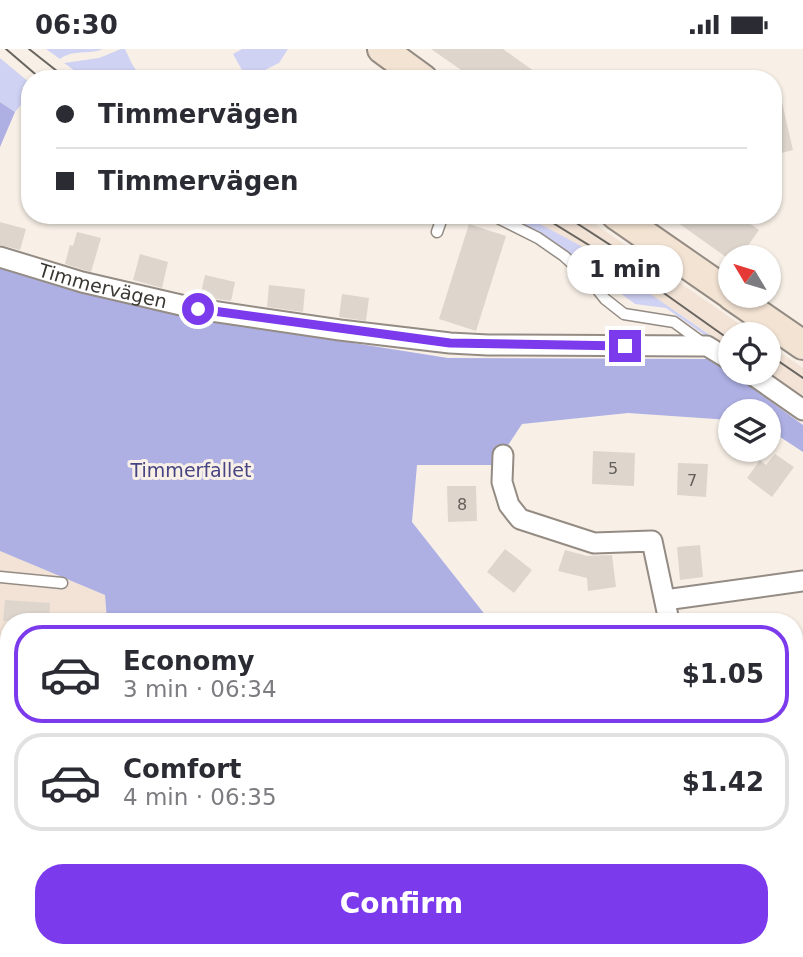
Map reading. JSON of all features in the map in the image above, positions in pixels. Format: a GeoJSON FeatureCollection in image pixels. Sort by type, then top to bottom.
{"type":"FeatureCollection","features":[{"type":"Feature","properties":{"kind":"street"},"geometry":{"type":"LineString","coordinates":[[382,49],[411,70]]}},
{"type":"Feature","properties":{"kind":"street"},"geometry":{"type":"LineString","coordinates":[[629,224],[718,286]]}},
{"type":"Feature","properties":{"kind":"street","name":"Timmervägen"},"geometry":{"type":"LineString","coordinates":[[0,257],[82,282],[198,309],[340,330],[475,345],[707,346]]}},
{"type":"Feature","properties":{"kind":"street"},"geometry":{"type":"LineString","coordinates":[[750,308],[803,345]]}},
{"type":"Feature","properties":{"kind":"street"},"geometry":{"type":"LineString","coordinates":[[707,346],[718,353]]}},
{"type":"Feature","properties":{"kind":"street"},"geometry":{"type":"LineString","coordinates":[[767,385],[803,410]]}},
{"type":"Feature","properties":{"kind":"street"},"geometry":{"type":"LineString","coordinates":[[503,455],[502,482],[509,505],[520,519],[594,543],[652,541],[668,613]]}},
{"type":"Feature","properties":{"kind":"street"},"geometry":{"type":"LineString","coordinates":[[666,600],[803,581]]}},
{"type":"Feature","properties":{"kind":"lane"},"geometry":{"type":"LineString","coordinates":[[437,232],[440,224]]}},
{"type":"Feature","properties":{"kind":"lane"},"geometry":{"type":"LineString","coordinates":[[510,224],[538,238],[564,256],[589,279],[605,299],[624,314],[674,322],[707,346]]}},
{"type":"Feature","properties":{"kind":"lane"},"geometry":{"type":"LineString","coordinates":[[0,577],[62,583]]}},
{"type":"Feature","properties":{"kind":"shaded area"},"geometry":{"type":"Polygon","coordinates":[[[46,49],[103,49],[70,54],[60,59],[46,49]]]}},
{"type":"Feature","properties":{"kind":"shaded area"},"geometry":{"type":"Polygon","coordinates":[[[125,49],[136,70],[74,70],[64,63],[99,58],[125,49]]]}},
{"type":"Feature","properties":{"kind":"shaded area"},"geometry":{"type":"Polygon","coordinates":[[[242,49],[288,49],[279,63],[265,70],[242,70],[233,54],[242,49]]]}},
{"type":"Feature","properties":{"kind":"shaded area"},"geometry":{"type":"Polygon","coordinates":[[[0,58],[21,76],[21,105],[15,112],[0,102],[0,58]]]}},
{"type":"Feature","properties":{"kind":"shaded area"},"geometry":{"type":"Polygon","coordinates":[[[521,224],[540,224],[581,246],[718,341],[718,345],[666,308],[635,304],[521,224]]]}},
{"type":"Feature","properties":{"kind":"shaded area"},"geometry":{"type":"Polygon","coordinates":[[[539,224],[595,224],[737,322],[718,322],[718,341],[539,224]]]}},
{"type":"Feature","properties":{"kind":"shaded area"},"geometry":{"type":"Polygon","coordinates":[[[781,353],[803,368],[803,400],[781,385],[781,353]]]}},
{"type":"Feature","properties":{"kind":"shaded area"},"geometry":{"type":"Polygon","coordinates":[[[0,551],[105,595],[106,613],[0,613],[0,551]]]}},
{"type":"Feature","properties":{"kind":"green space"},"geometry":{"type":"Polygon","coordinates":[[[0,102],[15,112],[0,147],[0,102]]]}},
{"type":"Feature","properties":{"kind":"green space","name":"Timmerfallet"},"geometry":{"type":"Polygon","coordinates":[[[0,264],[170,314],[448,358],[713,359],[718,363],[718,385],[748,385],[768,399],[718,399],[718,419],[628,413],[522,424],[495,465],[417,465],[412,522],[484,613],[106,613],[105,595],[0,551],[0,264]]]}},
{"type":"Feature","properties":{"kind":"green space","name":"Timmerfallet"},"geometry":{"type":"Polygon","coordinates":[[[781,409],[803,425],[803,452],[781,438],[781,409]]]}},
{"type":"Feature","properties":{"kind":"building"},"geometry":{"type":"Polygon","coordinates":[[[431,49],[503,49],[532,70],[461,70],[431,49]]]}},
{"type":"Feature","properties":{"kind":"building"},"geometry":{"type":"Polygon","coordinates":[[[782,103],[793,150],[782,153],[782,103]]]}},
{"type":"Feature","properties":{"kind":"building"},"geometry":{"type":"Polygon","coordinates":[[[0,222],[26,229],[20,250],[0,245],[0,222]]]}},
{"type":"Feature","properties":{"kind":"building"},"geometry":{"type":"Polygon","coordinates":[[[469,224],[506,236],[476,331],[439,319],[469,224]]]}},
{"type":"Feature","properties":{"kind":"building"},"geometry":{"type":"Polygon","coordinates":[[[680,224],[751,224],[759,230],[748,245],[718,245],[718,251],[680,224]]]}},
{"type":"Feature","properties":{"kind":"building"},"geometry":{"type":"Polygon","coordinates":[[[77,232],[101,238],[91,272],[65,264],[77,232]]]}},
{"type":"Feature","properties":{"kind":"building"},"geometry":{"type":"Polygon","coordinates":[[[140,254],[168,262],[162,288],[133,280],[140,254]]]}},
{"type":"Feature","properties":{"kind":"building"},"geometry":{"type":"Polygon","coordinates":[[[205,275],[235,282],[231,301],[200,297],[205,275]]]}},
{"type":"Feature","properties":{"kind":"building"},"geometry":{"type":"Polygon","coordinates":[[[269,285],[305,289],[303,312],[267,307],[269,285]]]}},
{"type":"Feature","properties":{"kind":"building"},"geometry":{"type":"Polygon","coordinates":[[[342,294],[369,298],[366,321],[339,317],[342,294]]]}},
{"type":"Feature","properties":{"kind":"building"},"geometry":{"type":"Polygon","coordinates":[[[593,451],[635,453],[634,486],[592,484],[593,451]]]}},
{"type":"Feature","properties":{"kind":"building"},"geometry":{"type":"Polygon","coordinates":[[[781,458],[794,467],[772,497],[747,478],[759,462],[766,465],[768,462],[781,462],[781,458]]]}},
{"type":"Feature","properties":{"kind":"building"},"geometry":{"type":"Polygon","coordinates":[[[678,463],[708,464],[706,497],[677,495],[678,463]]]}},
{"type":"Feature","properties":{"kind":"building"},"geometry":{"type":"Polygon","coordinates":[[[447,486],[476,486],[477,521],[448,522],[447,486]]]}},
{"type":"Feature","properties":{"kind":"building"},"geometry":{"type":"Polygon","coordinates":[[[700,545],[703,577],[680,580],[677,547],[700,545]]]}},
{"type":"Feature","properties":{"kind":"building"},"geometry":{"type":"Polygon","coordinates":[[[505,549],[532,570],[514,593],[487,572],[505,549]]]}},
{"type":"Feature","properties":{"kind":"building"},"geometry":{"type":"Polygon","coordinates":[[[565,550],[587,556],[612,555],[616,587],[588,591],[587,578],[558,571],[565,550]]]}},
{"type":"Feature","properties":{"kind":"building"},"geometry":{"type":"Polygon","coordinates":[[[5,600],[50,603],[49,613],[4,613],[5,600]]]}},
{"type":"Feature","properties":{"kind":"tram line"},"geometry":{"type":"LineString","coordinates":[[6,49],[30,70]]}},
{"type":"Feature","properties":{"kind":"tram line"},"geometry":{"type":"LineString","coordinates":[[29,49],[56,70]]}},
{"type":"Feature","properties":{"kind":"tram line"},"geometry":{"type":"LineString","coordinates":[[555,224],[644,279],[718,331]]}},
{"type":"Feature","properties":{"kind":"tram line"},"geometry":{"type":"LineString","coordinates":[[578,224],[652,272]]}},
{"type":"Feature","properties":{"kind":"tram line"},"geometry":{"type":"LineString","coordinates":[[781,363],[803,378]]}},
{"type":"Feature","properties":{"kind":"route"},"geometry":{"type":"LineString","coordinates":[[198,309],[450,343],[625,346]]}}]}
